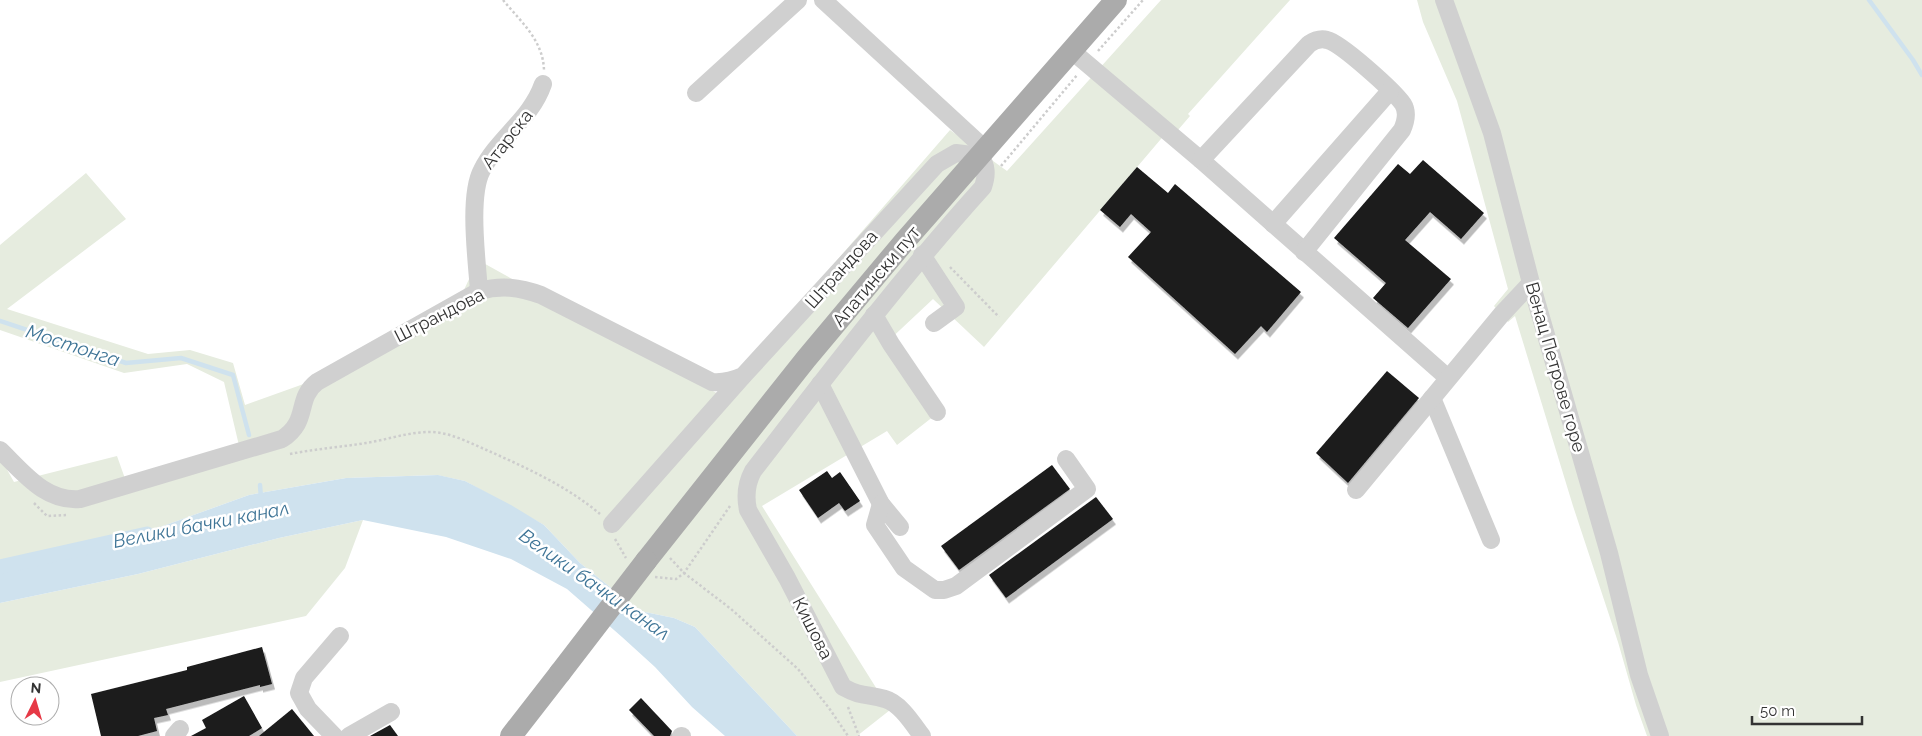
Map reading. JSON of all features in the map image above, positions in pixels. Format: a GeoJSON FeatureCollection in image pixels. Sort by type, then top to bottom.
{"type":"FeatureCollection","features":[{"type":"Feature","properties":{"kind":"main road","name":"Апатински пут"},"geometry":{"type":"LineString","coordinates":[[511,736],[806,359],[935,205],[982,153],[1079,58],[1116,0]]}},
{"type":"Feature","properties":{"kind":"street"},"geometry":{"type":"LineString","coordinates":[[696,93],[798,0]]}},
{"type":"Feature","properties":{"kind":"street"},"geometry":{"type":"LineString","coordinates":[[823,0],[982,153],[986,164],[985,180],[982,187],[926,250],[820,384],[881,504],[900,527]]}},
{"type":"Feature","properties":{"kind":"street","name":"Венац Петрове горе"},"geometry":{"type":"LineString","coordinates":[[1444,0],[1492,133],[1531,283],[1606,544],[1639,675],[1660,736]]}},
{"type":"Feature","properties":{"kind":"street"},"geometry":{"type":"LineString","coordinates":[[1201,160],[1314,41],[1328,40],[1344,48],[1403,105],[1406,112],[1406,122],[1402,130],[1304,252]]}},
{"type":"Feature","properties":{"kind":"street"},"geometry":{"type":"LineString","coordinates":[[1079,58],[1201,160],[1448,378]]}},
{"type":"Feature","properties":{"kind":"street","name":"Атарска"},"geometry":{"type":"LineString","coordinates":[[479,291],[474,198],[477,182],[491,156],[538,99],[543,84]]}},
{"type":"Feature","properties":{"kind":"street"},"geometry":{"type":"LineString","coordinates":[[1273,224],[1390,91]]}},
{"type":"Feature","properties":{"kind":"street","name":"Штрандова"},"geometry":{"type":"LineString","coordinates":[[0,450],[43,490],[56,497],[69,500],[80,499],[282,439],[294,431],[298,424],[306,394],[309,388],[317,382],[479,291],[496,287],[523,288],[549,299],[712,382],[734,380],[743,376],[937,164],[956,153],[982,153]]}},
{"type":"Feature","properties":{"kind":"street"},"geometry":{"type":"LineString","coordinates":[[926,250],[956,307],[934,323]]}},
{"type":"Feature","properties":{"kind":"street"},"geometry":{"type":"LineString","coordinates":[[1356,490],[1501,315],[1531,283]]}},
{"type":"Feature","properties":{"kind":"street"},"geometry":{"type":"LineString","coordinates":[[874,315],[891,344],[937,412]]}},
{"type":"Feature","properties":{"kind":"street"},"geometry":{"type":"LineString","coordinates":[[612,524],[743,376]]}},
{"type":"Feature","properties":{"kind":"street","name":"Кишова"},"geometry":{"type":"LineString","coordinates":[[820,384],[753,471],[748,481],[745,499],[748,510],[787,578],[843,687]]}},
{"type":"Feature","properties":{"kind":"street"},"geometry":{"type":"LineString","coordinates":[[1432,398],[1491,540]]}},
{"type":"Feature","properties":{"kind":"street"},"geometry":{"type":"LineString","coordinates":[[881,504],[875,525],[904,568],[935,590],[944,590],[956,586],[1088,489],[1066,459]]}},
{"type":"Feature","properties":{"kind":"street"},"geometry":{"type":"LineString","coordinates":[[334,736],[308,709],[299,693],[304,678],[340,636]]}},
{"type":"Feature","properties":{"kind":"street"},"geometry":{"type":"LineString","coordinates":[[843,687],[856,694],[887,699],[905,714],[922,736]]}},
{"type":"Feature","properties":{"kind":"street"},"geometry":{"type":"LineString","coordinates":[[349,736],[391,712]]}},
{"type":"Feature","properties":{"kind":"path"},"geometry":{"type":"LineString","coordinates":[[503,0],[532,34],[541,51],[544,68],[543,84]]}},
{"type":"Feature","properties":{"kind":"path"},"geometry":{"type":"LineString","coordinates":[[982,187],[1079,58],[1143,0]]}},
{"type":"Feature","properties":{"kind":"path"},"geometry":{"type":"LineString","coordinates":[[926,250],[1000,318]]}},
{"type":"Feature","properties":{"kind":"path"},"geometry":{"type":"LineString","coordinates":[[286,454],[430,432],[466,441],[529,469],[594,509],[612,524],[616,540],[625,557],[663,579],[676,579],[684,574],[732,504]]}},
{"type":"Feature","properties":{"kind":"path"},"geometry":{"type":"LineString","coordinates":[[32,501],[38,509],[48,516],[69,515]]}},
{"type":"Feature","properties":{"kind":"path"},"geometry":{"type":"LineString","coordinates":[[684,574],[731,609],[798,669],[829,708],[848,736]]}},
{"type":"Feature","properties":{"kind":"path"},"geometry":{"type":"LineString","coordinates":[[843,687],[849,714],[858,736]]}},
{"type":"Feature","properties":{"kind":"shaded area"},"geometry":{"type":"Polygon","coordinates":[[[1161,0],[1290,0],[1188,114],[1190,116],[1178,130],[1172,126],[984,347],[933,299],[885,344],[934,416],[897,445],[887,431],[762,506],[890,710],[857,736],[797,736],[695,627],[674,618],[640,611],[580,563],[544,525],[465,481],[437,475],[346,478],[249,495],[127,539],[2,569],[0,560],[0,457],[14,482],[117,456],[128,487],[241,454],[224,382],[187,364],[124,373],[0,330],[0,245],[86,173],[126,219],[7,309],[148,354],[190,350],[233,363],[245,405],[351,367],[463,292],[478,260],[720,395],[950,130],[1007,171],[1161,0]]]}},
{"type":"Feature","properties":{"kind":"shaded area"},"geometry":{"type":"Polygon","coordinates":[[[1417,0],[1922,0],[1922,736],[1647,736],[1573,506],[1515,316],[1508,322],[1494,306],[1508,289],[1457,101],[1423,22],[1417,0]]]}},
{"type":"Feature","properties":{"kind":"shaded area"},"geometry":{"type":"Polygon","coordinates":[[[363,520],[345,568],[306,616],[28,676],[10,676],[10,680],[0,682],[0,603],[138,574],[279,538],[363,520]]]}},
{"type":"Feature","properties":{"kind":"water"},"geometry":{"type":"Polygon","coordinates":[[[438,475],[465,481],[544,525],[580,563],[640,611],[674,618],[695,627],[797,736],[725,736],[692,707],[655,667],[567,589],[511,559],[446,537],[363,520],[279,538],[138,574],[0,603],[0,569],[127,539],[249,495],[346,478],[438,475]]]}},
{"type":"Feature","properties":{"kind":"building"},"geometry":{"type":"Polygon","coordinates":[[[1423,160],[1484,213],[1461,239],[1430,212],[1405,240],[1451,279],[1408,328],[1373,298],[1386,283],[1334,238],[1398,164],[1410,174],[1423,160]]]}},
{"type":"Feature","properties":{"kind":"building"},"geometry":{"type":"Polygon","coordinates":[[[1137,167],[1168,193],[1175,184],[1301,292],[1267,332],[1261,326],[1235,354],[1128,257],[1151,232],[1131,214],[1120,227],[1100,210],[1137,167]]]}},
{"type":"Feature","properties":{"kind":"building"},"geometry":{"type":"Polygon","coordinates":[[[1387,371],[1419,398],[1348,483],[1316,453],[1387,371]]]}},
{"type":"Feature","properties":{"kind":"building"},"geometry":{"type":"Polygon","coordinates":[[[1052,465],[1070,489],[959,570],[941,546],[1052,465]]]}},
{"type":"Feature","properties":{"kind":"building"},"geometry":{"type":"Polygon","coordinates":[[[827,471],[832,478],[840,472],[860,501],[845,511],[839,503],[818,518],[799,490],[827,471]]]}},
{"type":"Feature","properties":{"kind":"building"},"geometry":{"type":"Polygon","coordinates":[[[1096,497],[1113,519],[1006,598],[989,575],[1096,497]]]}},
{"type":"Feature","properties":{"kind":"building"},"geometry":{"type":"Polygon","coordinates":[[[262,647],[272,684],[260,687],[260,685],[166,709],[168,715],[154,718],[157,731],[138,736],[101,736],[91,694],[187,670],[187,667],[262,647]]]}},
{"type":"Feature","properties":{"kind":"building"},"geometry":{"type":"Polygon","coordinates":[[[244,696],[262,728],[249,736],[191,736],[206,728],[202,720],[244,696]]]}},
{"type":"Feature","properties":{"kind":"building"},"geometry":{"type":"Polygon","coordinates":[[[641,698],[672,731],[670,736],[654,736],[629,710],[641,698]]]}},
{"type":"Feature","properties":{"kind":"building"},"geometry":{"type":"Polygon","coordinates":[[[292,709],[314,736],[259,736],[292,709]]]}},
{"type":"Feature","properties":{"kind":"building"},"geometry":{"type":"Polygon","coordinates":[[[390,725],[398,736],[370,736],[390,725]]]}},
{"type":"Feature","properties":{"kind":"waterway","name":"Мостонга"},"geometry":{"type":"LineString","coordinates":[[1869,0],[1922,75]]}},
{"type":"Feature","properties":{"kind":"waterway","name":"Мостонга"},"geometry":{"type":"LineString","coordinates":[[0,321],[126,363],[181,358],[233,375],[249,435]]}},
{"type":"Feature","properties":{"kind":"waterway","name":"Мостонга"},"geometry":{"type":"LineString","coordinates":[[260,485],[261,498]]}},
{"type":"Feature","properties":{"kind":"waterway","name":"Велики бачки канал"},"geometry":{"type":"LineString","coordinates":[[0,567],[147,534]]}}]}
